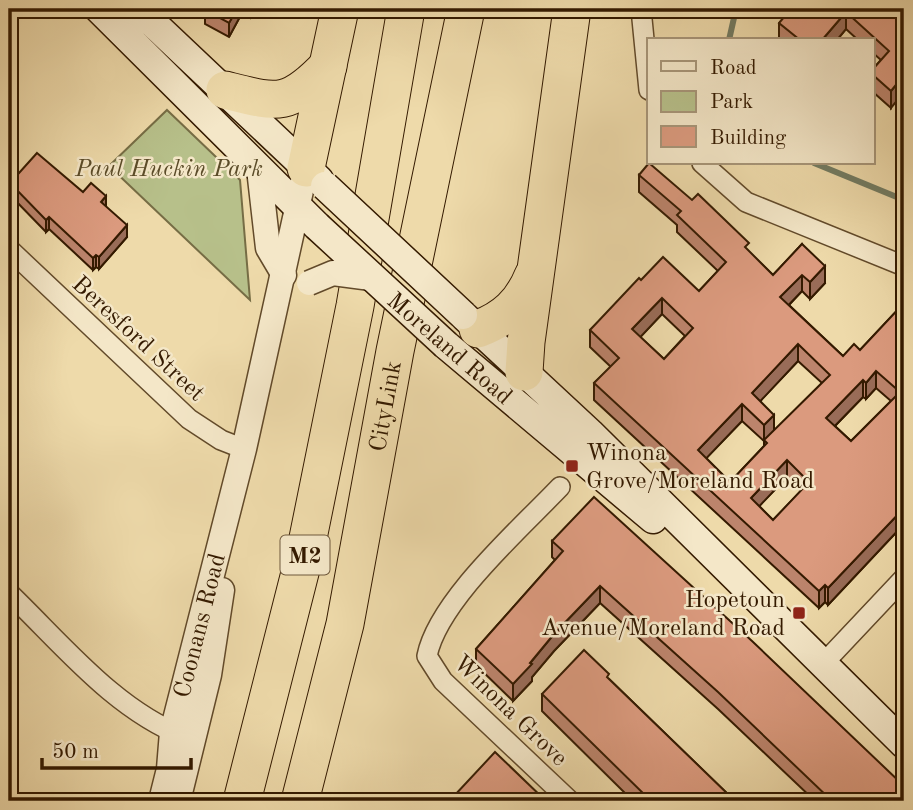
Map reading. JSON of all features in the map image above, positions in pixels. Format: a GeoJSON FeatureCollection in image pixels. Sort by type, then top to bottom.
{"type":"FeatureCollection","features":[{"type":"Feature","properties":{"kind":"highway"},"geometry":{"type":"LineString","coordinates":[[316,177],[328,66],[340,9]]}},
{"type":"Feature","properties":{"kind":"highway","name":"CityLink"},"geometry":{"type":"LineString","coordinates":[[242,801],[306,553],[355,306],[406,9]]}},
{"type":"Feature","properties":{"kind":"highway","name":"CityLink"},"geometry":{"type":"LineString","coordinates":[[300,801],[345,624],[395,351],[466,9]]}},
{"type":"Feature","properties":{"kind":"highway"},"geometry":{"type":"LineString","coordinates":[[524,372],[572,9]]}},
{"type":"Feature","properties":{"kind":"highway"},"geometry":{"type":"LineString","coordinates":[[225,90],[262,100],[282,100],[312,83],[328,66]]}},
{"type":"Feature","properties":{"kind":"highway"},"geometry":{"type":"LineString","coordinates":[[460,330],[514,308],[533,277],[540,241]]}},
{"type":"Feature","properties":{"kind":"main road","name":"Moreland Road"},"geometry":{"type":"LineString","coordinates":[[99,9],[308,218],[412,317],[460,330],[524,372],[684,524],[822,665],[904,744]]}},
{"type":"Feature","properties":{"kind":"main road","name":"Moreland Road"},"geometry":{"type":"LineString","coordinates":[[138,9],[316,177],[460,330],[498,392],[606,478],[822,665]]}},
{"type":"Feature","properties":{"kind":"street"},"geometry":{"type":"LineString","coordinates":[[641,9],[647,70]]}},
{"type":"Feature","properties":{"kind":"street"},"geometry":{"type":"LineString","coordinates":[[703,164],[746,202],[904,266]]}},
{"type":"Feature","properties":{"kind":"street"},"geometry":{"type":"LineString","coordinates":[[259,169],[268,248],[284,275]]}},
{"type":"Feature","properties":{"kind":"street","name":"Coonans Road"},"geometry":{"type":"LineString","coordinates":[[161,801],[169,769],[209,675],[244,449],[284,275],[308,218],[316,177]]}},
{"type":"Feature","properties":{"kind":"street","name":"Beresford Street"},"geometry":{"type":"LineString","coordinates":[[9,249],[189,419],[218,438],[244,449]]}},
{"type":"Feature","properties":{"kind":"street"},"geometry":{"type":"LineString","coordinates":[[276,310],[309,283],[333,274],[371,278]]}},
{"type":"Feature","properties":{"kind":"street","name":"Winona Grove"},"geometry":{"type":"LineString","coordinates":[[560,487],[450,604],[434,634],[428,656],[443,681],[570,801]]}},
{"type":"Feature","properties":{"kind":"street"},"geometry":{"type":"LineString","coordinates":[[822,665],[904,578]]}},
{"type":"Feature","properties":{"kind":"street"},"geometry":{"type":"LineString","coordinates":[[9,593],[133,711],[183,736]]}},
{"type":"Feature","properties":{"kind":"street","name":"Coonans Road"},"geometry":{"type":"LineString","coordinates":[[178,801],[183,736]]}},
{"type":"Feature","properties":{"kind":"green space","name":"Paul Huckin Park"},"geometry":{"type":"Polygon","coordinates":[[[167,110],[240,180],[250,300],[109,166],[167,110]]]}},
{"type":"Feature","properties":{"kind":"building"},"geometry":{"type":"Polygon","coordinates":[[[205,9],[237,9],[229,23],[205,9]]]}},
{"type":"Feature","properties":{"kind":"building"},"geometry":{"type":"Polygon","coordinates":[[[791,9],[904,9],[904,75],[891,91],[874,76],[874,68],[889,51],[846,12],[824,38],[798,38],[779,23],[791,9]]]}},
{"type":"Feature","properties":{"kind":"building"},"geometry":{"type":"Polygon","coordinates":[[[37,153],[83,192],[91,183],[106,196],[101,202],[127,225],[99,257],[96,255],[93,258],[49,217],[46,220],[10,183],[37,153]]]}},
{"type":"Feature","properties":{"kind":"building"},"geometry":{"type":"Polygon","coordinates":[[[648,164],[692,200],[698,194],[749,243],[745,247],[773,275],[802,244],[825,266],[810,282],[802,275],[780,297],[843,356],[854,344],[860,350],[904,303],[904,508],[828,588],[825,585],[819,591],[594,383],[619,358],[590,330],[639,278],[641,280],[663,257],[699,291],[726,262],[677,215],[681,211],[639,175],[648,164]],[[662,298],[632,329],[664,359],[693,328],[662,298]],[[798,344],[752,393],[774,415],[764,425],[742,404],[698,450],[727,479],[732,480],[767,443],[764,440],[830,375],[798,344]],[[876,371],[866,383],[863,380],[826,418],[851,441],[900,392],[876,371]],[[787,460],[751,498],[773,520],[809,482],[787,460]]]}},
{"type":"Feature","properties":{"kind":"building"},"geometry":{"type":"Polygon","coordinates":[[[594,497],[752,641],[904,786],[904,801],[832,801],[718,692],[600,586],[554,634],[513,684],[476,649],[563,551],[552,541],[594,497]]]}},
{"type":"Feature","properties":{"kind":"building"},"geometry":{"type":"Polygon","coordinates":[[[584,650],[609,674],[607,677],[735,801],[651,801],[542,694],[584,650]]]}},
{"type":"Feature","properties":{"kind":"building"},"geometry":{"type":"Polygon","coordinates":[[[495,752],[546,801],[460,801],[454,796],[495,752]]]}},
{"type":"Feature","properties":{"kind":"waterway"},"geometry":{"type":"LineString","coordinates":[[729,38],[736,9]]}},
{"type":"Feature","properties":{"kind":"waterway"},"geometry":{"type":"LineString","coordinates":[[816,164],[904,200]]}},
{"type":"Feature","properties":{"kind":"place","name":"Winona Grove/Moreland Road"},"geometry":{"type":"Point","coordinates":[572,466]}},
{"type":"Feature","properties":{"kind":"place","name":"Hopetoun Avenue/Moreland Road"},"geometry":{"type":"Point","coordinates":[799,613]}}]}
